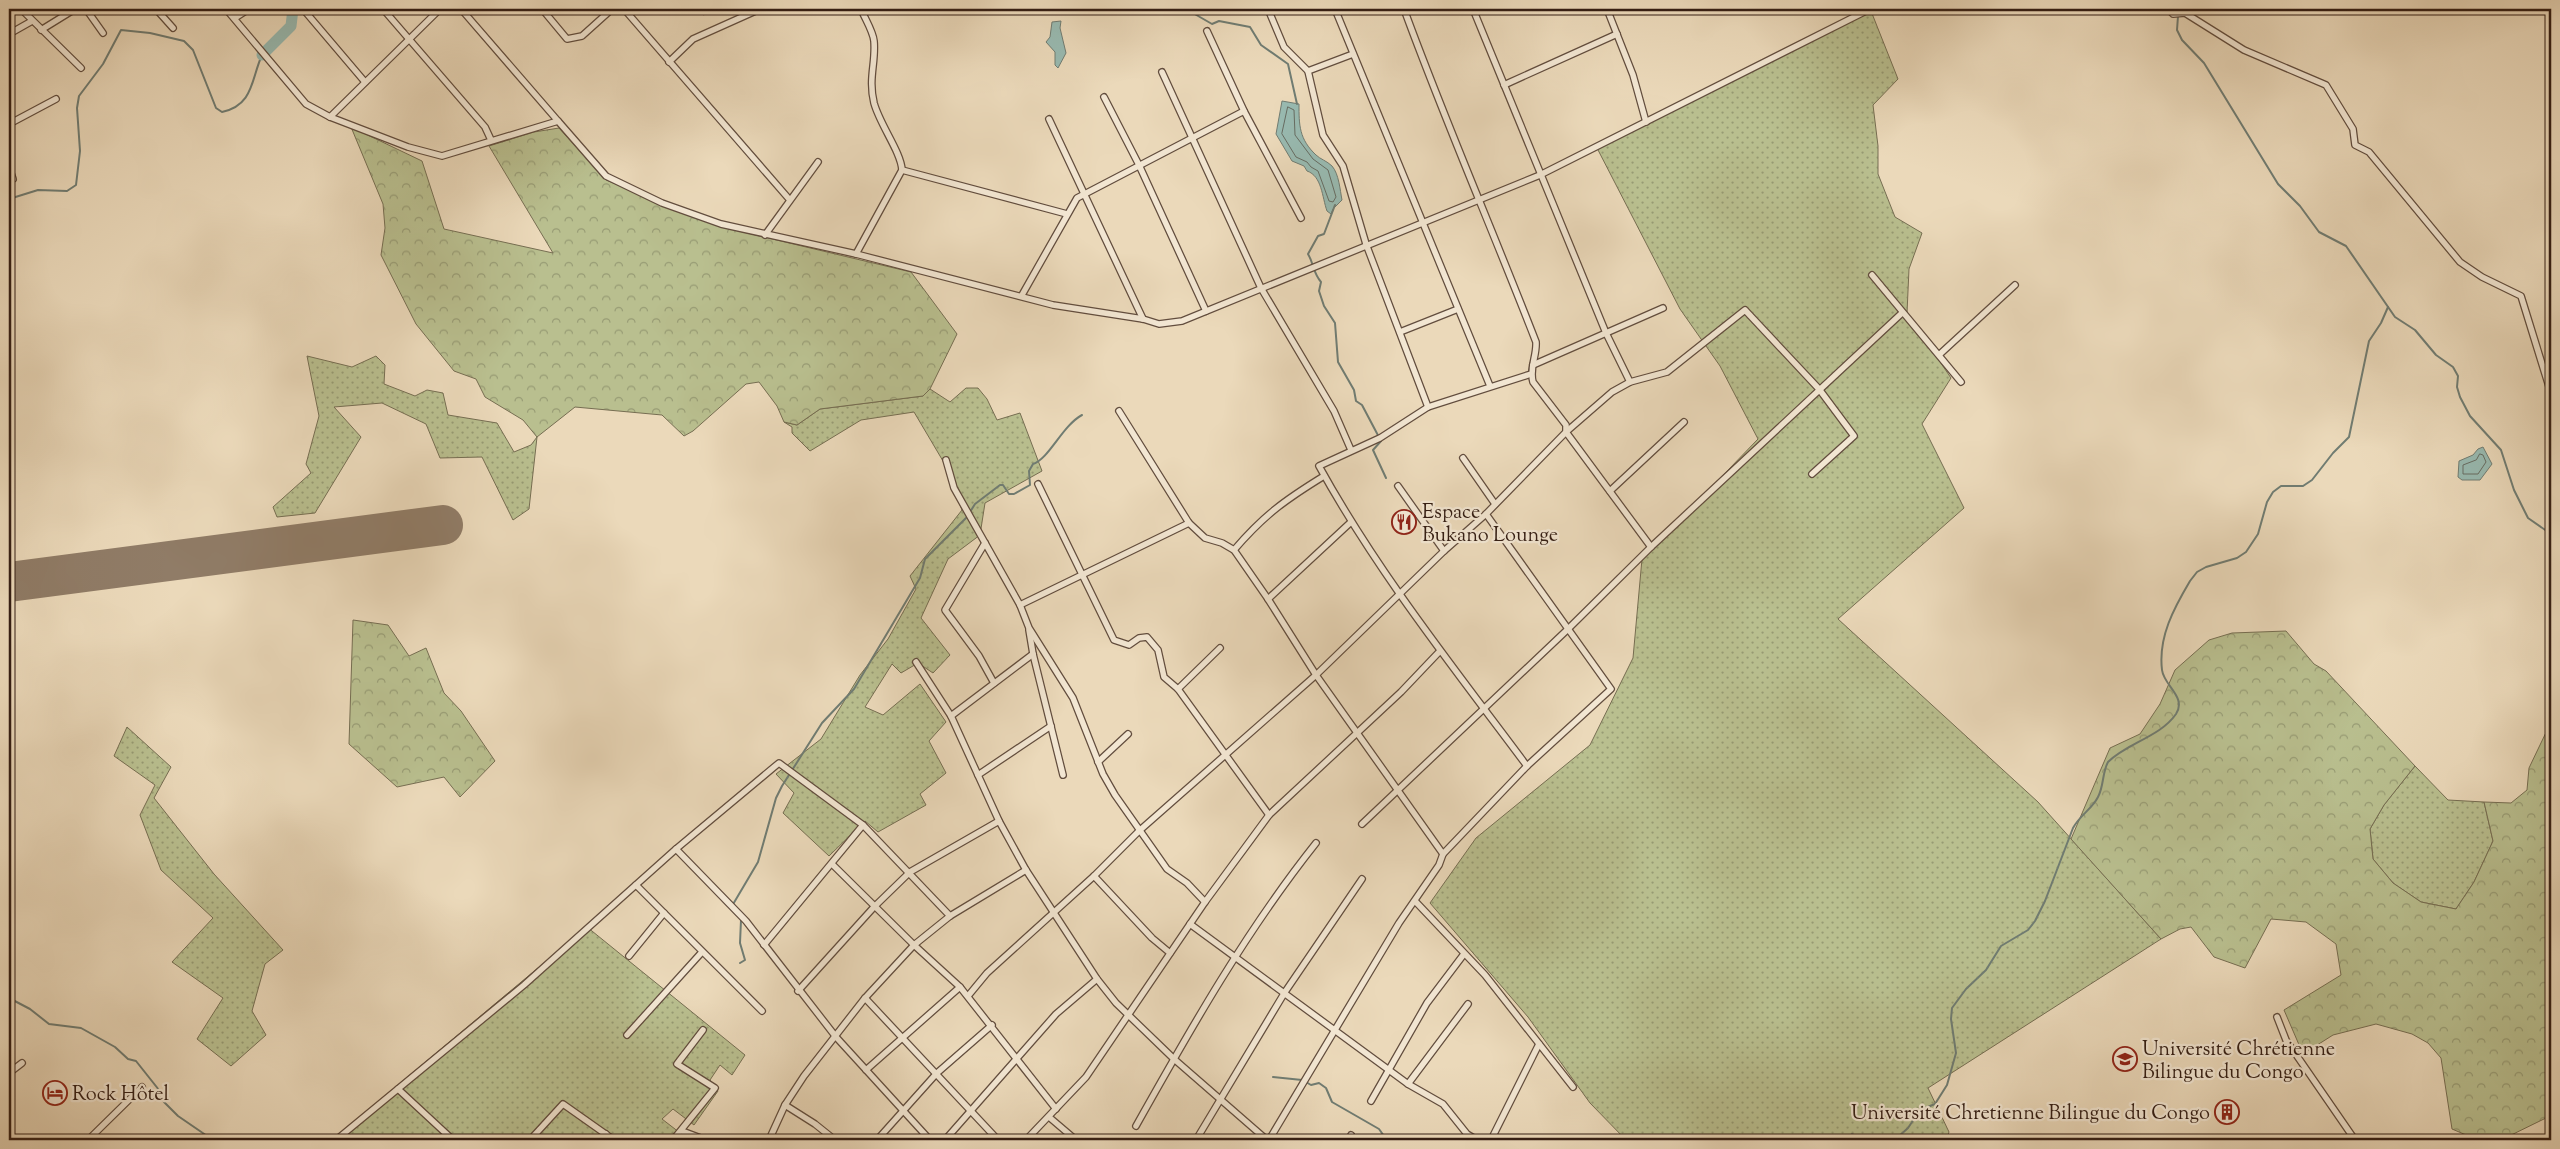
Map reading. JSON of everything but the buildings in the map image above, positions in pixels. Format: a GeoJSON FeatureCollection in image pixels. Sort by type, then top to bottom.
{"type":"FeatureCollection","features":[{"type":"Feature","properties":{"kind":"street"},"geometry":{"type":"LineString","coordinates":[[21,9],[82,68]]}},
{"type":"Feature","properties":{"kind":"street"},"geometry":{"type":"LineString","coordinates":[[41,30],[76,9]]}},
{"type":"Feature","properties":{"kind":"street"},"geometry":{"type":"LineString","coordinates":[[86,9],[103,32]]}},
{"type":"Feature","properties":{"kind":"street"},"geometry":{"type":"LineString","coordinates":[[156,9],[173,28]]}},
{"type":"Feature","properties":{"kind":"street"},"geometry":{"type":"LineString","coordinates":[[226,9],[306,104],[330,117],[408,147],[442,156],[462,152],[491,140],[558,121]]}},
{"type":"Feature","properties":{"kind":"street"},"geometry":{"type":"LineString","coordinates":[[235,18],[249,9]]}},
{"type":"Feature","properties":{"kind":"street"},"geometry":{"type":"LineString","coordinates":[[303,9],[365,82]]}},
{"type":"Feature","properties":{"kind":"street"},"geometry":{"type":"LineString","coordinates":[[383,9],[485,127],[491,140]]}},
{"type":"Feature","properties":{"kind":"street"},"geometry":{"type":"LineString","coordinates":[[330,117],[440,9]]}},
{"type":"Feature","properties":{"kind":"street"},"geometry":{"type":"LineString","coordinates":[[461,9],[606,176],[662,203],[721,224],[764,235],[856,254],[1053,304],[1143,319],[1159,324],[1182,321],[1366,244],[1540,175],[1870,9]]}},
{"type":"Feature","properties":{"kind":"street"},"geometry":{"type":"LineString","coordinates":[[542,9],[567,39],[582,36],[612,9]]}},
{"type":"Feature","properties":{"kind":"street"},"geometry":{"type":"LineString","coordinates":[[624,9],[788,199]]}},
{"type":"Feature","properties":{"kind":"street"},"geometry":{"type":"LineString","coordinates":[[669,62],[693,39],[760,9]]}},
{"type":"Feature","properties":{"kind":"street"},"geometry":{"type":"LineString","coordinates":[[856,254],[902,170],[902,161],[881,125],[874,102],[870,78],[874,40],[861,9]]}},
{"type":"Feature","properties":{"kind":"street"},"geometry":{"type":"LineString","coordinates":[[1268,9],[1284,47],[1308,71],[1323,135],[1343,166],[1366,244],[1428,407]]}},
{"type":"Feature","properties":{"kind":"street"},"geometry":{"type":"LineString","coordinates":[[1335,9],[1490,386]]}},
{"type":"Feature","properties":{"kind":"street"},"geometry":{"type":"LineString","coordinates":[[1404,9],[1444,118],[1480,199],[1536,342],[1537,354],[1531,374],[1533,382],[1566,425],[1566,432],[1651,547]]}},
{"type":"Feature","properties":{"kind":"street"},"geometry":{"type":"LineString","coordinates":[[1473,9],[1606,333],[1630,382]]}},
{"type":"Feature","properties":{"kind":"street"},"geometry":{"type":"LineString","coordinates":[[1607,9],[1633,75],[1646,122]]}},
{"type":"Feature","properties":{"kind":"street"},"geometry":{"type":"LineString","coordinates":[[2168,9],[2173,14],[2185,13],[2244,50],[2326,85],[2353,129],[2355,145],[2369,152],[2460,262],[2482,277],[2521,296],[2551,393]]}},
{"type":"Feature","properties":{"kind":"street"},"geometry":{"type":"LineString","coordinates":[[9,34],[32,21]]}},
{"type":"Feature","properties":{"kind":"street"},"geometry":{"type":"LineString","coordinates":[[1207,31],[1244,111],[1301,218]]}},
{"type":"Feature","properties":{"kind":"street"},"geometry":{"type":"LineString","coordinates":[[1504,84],[1617,34]]}},
{"type":"Feature","properties":{"kind":"street"},"geometry":{"type":"LineString","coordinates":[[1308,71],[1353,54]]}},
{"type":"Feature","properties":{"kind":"street"},"geometry":{"type":"LineString","coordinates":[[1162,72],[1261,288],[1334,411],[1351,450]]}},
{"type":"Feature","properties":{"kind":"street"},"geometry":{"type":"LineString","coordinates":[[1104,97],[1139,165],[1206,311]]}},
{"type":"Feature","properties":{"kind":"street"},"geometry":{"type":"LineString","coordinates":[[9,124],[56,99]]}},
{"type":"Feature","properties":{"kind":"street"},"geometry":{"type":"LineString","coordinates":[[1022,295],[1076,198],[1244,111]]}},
{"type":"Feature","properties":{"kind":"street"},"geometry":{"type":"LineString","coordinates":[[1049,120],[1143,319]]}},
{"type":"Feature","properties":{"kind":"street"},"geometry":{"type":"LineString","coordinates":[[764,235],[788,199],[818,162]]}},
{"type":"Feature","properties":{"kind":"street"},"geometry":{"type":"LineString","coordinates":[[9,167],[13,179]]}},
{"type":"Feature","properties":{"kind":"street"},"geometry":{"type":"LineString","coordinates":[[902,170],[1067,214]]}},
{"type":"Feature","properties":{"kind":"street"},"geometry":{"type":"LineString","coordinates":[[1872,275],[1902,313],[1940,354],[1961,382]]}},
{"type":"Feature","properties":{"kind":"street"},"geometry":{"type":"LineString","coordinates":[[1940,354],[2015,285]]}},
{"type":"Feature","properties":{"kind":"street"},"geometry":{"type":"LineString","coordinates":[[1533,365],[1663,308]]}},
{"type":"Feature","properties":{"kind":"street"},"geometry":{"type":"LineString","coordinates":[[1400,332],[1458,309]]}},
{"type":"Feature","properties":{"kind":"street"},"geometry":{"type":"LineString","coordinates":[[968,996],[987,973],[1094,876],[1139,831],[1316,675],[1444,551],[1486,514],[1566,432],[1612,392],[1630,382],[1667,372],[1745,310],[1819,389],[1854,436],[1812,474]]}},
{"type":"Feature","properties":{"kind":"street"},"geometry":{"type":"LineString","coordinates":[[1362,824],[1567,630],[1651,547],[1902,313]]}},
{"type":"Feature","properties":{"kind":"street"},"geometry":{"type":"LineString","coordinates":[[1527,766],[1399,594],[1350,522],[1319,466],[1379,438],[1428,407],[1531,374]]}},
{"type":"Feature","properties":{"kind":"street"},"geometry":{"type":"LineString","coordinates":[[1119,411],[1189,523],[1205,538],[1222,543],[1234,550],[1268,599],[1316,675],[1443,854]]}},
{"type":"Feature","properties":{"kind":"street"},"geometry":{"type":"LineString","coordinates":[[1610,491],[1684,422]]}},
{"type":"Feature","properties":{"kind":"street"},"geometry":{"type":"LineString","coordinates":[[1463,458],[1495,504]]}},
{"type":"Feature","properties":{"kind":"street"},"geometry":{"type":"LineString","coordinates":[[946,460],[954,488],[1020,604],[1029,628],[1073,698],[1098,762],[1115,795],[1167,869],[1187,883],[1205,902]]}},
{"type":"Feature","properties":{"kind":"street"},"geometry":{"type":"LineString","coordinates":[[1234,550],[1258,523],[1284,501],[1324,476]]}},
{"type":"Feature","properties":{"kind":"street"},"geometry":{"type":"LineString","coordinates":[[1038,484],[1114,640],[1129,645],[1139,638],[1147,637],[1158,650],[1164,677],[1178,689],[1269,816]]}},
{"type":"Feature","properties":{"kind":"street"},"geometry":{"type":"LineString","coordinates":[[1398,486],[1444,551]]}},
{"type":"Feature","properties":{"kind":"street"},"geometry":{"type":"LineString","coordinates":[[916,662],[951,716],[999,821],[1026,870],[1097,979],[1128,1015],[1174,1059],[1268,1140],[1399,923],[1416,901],[1439,865],[1443,854],[1527,766],[1610,689],[1486,514]]}},
{"type":"Feature","properties":{"kind":"street"},"geometry":{"type":"LineString","coordinates":[[1268,599],[1350,522]]}},
{"type":"Feature","properties":{"kind":"street"},"geometry":{"type":"LineString","coordinates":[[1020,604],[1189,523]]}},
{"type":"Feature","properties":{"kind":"street"},"geometry":{"type":"LineString","coordinates":[[985,543],[945,610],[979,656],[994,683]]}},
{"type":"Feature","properties":{"kind":"street"},"geometry":{"type":"LineString","coordinates":[[1029,628],[1032,654],[1063,775]]}},
{"type":"Feature","properties":{"kind":"street"},"geometry":{"type":"LineString","coordinates":[[1178,689],[1220,648]]}},
{"type":"Feature","properties":{"kind":"street"},"geometry":{"type":"LineString","coordinates":[[1026,1140],[1086,1077],[1205,902],[1269,816],[1401,692],[1440,651]]}},
{"type":"Feature","properties":{"kind":"street"},"geometry":{"type":"LineString","coordinates":[[951,716],[1032,654]]}},
{"type":"Feature","properties":{"kind":"street"},"geometry":{"type":"LineString","coordinates":[[978,775],[1050,726]]}},
{"type":"Feature","properties":{"kind":"street"},"geometry":{"type":"LineString","coordinates":[[1098,762],[1128,734]]}},
{"type":"Feature","properties":{"kind":"street"},"geometry":{"type":"LineString","coordinates":[[336,1140],[524,985],[676,849],[779,763],[863,825],[950,916]]}},
{"type":"Feature","properties":{"kind":"street"},"geometry":{"type":"LineString","coordinates":[[798,991],[874,908],[910,872],[999,821]]}},
{"type":"Feature","properties":{"kind":"street"},"geometry":{"type":"LineString","coordinates":[[764,945],[863,825]]}},
{"type":"Feature","properties":{"kind":"street"},"geometry":{"type":"LineString","coordinates":[[1136,1126],[1235,956],[1282,886],[1316,843]]}},
{"type":"Feature","properties":{"kind":"street"},"geometry":{"type":"LineString","coordinates":[[676,849],[746,921],[798,991],[836,1037],[930,1140]]}},
{"type":"Feature","properties":{"kind":"street"},"geometry":{"type":"LineString","coordinates":[[832,864],[874,908],[960,987],[992,1025],[1056,1109]]}},
{"type":"Feature","properties":{"kind":"street"},"geometry":{"type":"LineString","coordinates":[[769,1140],[785,1106],[804,1076],[865,998],[914,945],[950,916],[1026,870]]}},
{"type":"Feature","properties":{"kind":"street"},"geometry":{"type":"LineString","coordinates":[[1094,876],[1152,938],[1170,953]]}},
{"type":"Feature","properties":{"kind":"street"},"geometry":{"type":"LineString","coordinates":[[1196,1140],[1285,992],[1362,879]]}},
{"type":"Feature","properties":{"kind":"street"},"geometry":{"type":"LineString","coordinates":[[636,885],[762,1011]]}},
{"type":"Feature","properties":{"kind":"street"},"geometry":{"type":"LineString","coordinates":[[1416,901],[1485,975],[1573,1087]]}},
{"type":"Feature","properties":{"kind":"street"},"geometry":{"type":"LineString","coordinates":[[629,956],[664,913]]}},
{"type":"Feature","properties":{"kind":"street"},"geometry":{"type":"LineString","coordinates":[[1190,924],[1408,1084],[1443,1104],[1467,1134],[1477,1140]]}},
{"type":"Feature","properties":{"kind":"street"},"geometry":{"type":"LineString","coordinates":[[627,1034],[702,952]]}},
{"type":"Feature","properties":{"kind":"street"},"geometry":{"type":"LineString","coordinates":[[1371,1101],[1428,1002],[1464,954]]}},
{"type":"Feature","properties":{"kind":"street"},"geometry":{"type":"LineString","coordinates":[[945,1140],[971,1108],[1056,1014],[1097,979]]}},
{"type":"Feature","properties":{"kind":"street"},"geometry":{"type":"LineString","coordinates":[[866,1070],[960,987]]}},
{"type":"Feature","properties":{"kind":"street"},"geometry":{"type":"LineString","coordinates":[[865,998],[971,1108],[998,1140]]}},
{"type":"Feature","properties":{"kind":"street"},"geometry":{"type":"LineString","coordinates":[[1408,1084],[1468,1004]]}},
{"type":"Feature","properties":{"kind":"street"},"geometry":{"type":"LineString","coordinates":[[2277,1017],[2286,1040],[2355,1140]]}},
{"type":"Feature","properties":{"kind":"street"},"geometry":{"type":"LineString","coordinates":[[876,1140],[937,1074],[992,1025]]}},
{"type":"Feature","properties":{"kind":"street"},"geometry":{"type":"LineString","coordinates":[[673,1140],[715,1088],[676,1064],[703,1030]]}},
{"type":"Feature","properties":{"kind":"street"},"geometry":{"type":"LineString","coordinates":[[1492,1140],[1539,1044]]}},
{"type":"Feature","properties":{"kind":"street"},"geometry":{"type":"LineString","coordinates":[[9,1073],[22,1063]]}},
{"type":"Feature","properties":{"kind":"street"},"geometry":{"type":"LineString","coordinates":[[88,1140],[142,1087]]}},
{"type":"Feature","properties":{"kind":"street"},"geometry":{"type":"LineString","coordinates":[[398,1089],[453,1140]]}},
{"type":"Feature","properties":{"kind":"street"},"geometry":{"type":"LineString","coordinates":[[530,1140],[563,1104],[614,1140]]}},
{"type":"Feature","properties":{"kind":"street"},"geometry":{"type":"LineString","coordinates":[[785,1106],[815,1124],[835,1140]]}},
{"type":"Feature","properties":{"kind":"street"},"geometry":{"type":"LineString","coordinates":[[1049,1117],[1076,1140]]}},
{"type":"Feature","properties":{"kind":"street"},"geometry":{"type":"LineString","coordinates":[[682,1131],[706,1140]]}},
{"type":"Feature","properties":{"kind":"street"},"geometry":{"type":"LineString","coordinates":[[600,1140],[606,1134]]}},
{"type":"Feature","properties":{"kind":"green space"},"geometry":{"type":"Polygon","coordinates":[[[1871,11],[1898,79],[1873,105],[1878,146],[1878,174],[1895,217],[1922,233],[1909,269],[1907,313],[1951,378],[1922,424],[1964,508],[1838,619],[2038,802],[2161,939],[1928,1088],[1949,1132],[1946,1140],[1626,1140],[1590,1103],[1528,1017],[1430,903],[1476,838],[1590,745],[1633,658],[1642,559],[1758,439],[1720,366],[1680,309],[1597,148],[1871,11]]]}},
{"type":"Feature","properties":{"kind":"green space"},"geometry":{"type":"Polygon","coordinates":[[[351,127],[422,161],[444,229],[553,253],[489,146],[534,132],[559,128],[606,180],[722,227],[911,272],[957,334],[930,389],[923,396],[820,409],[797,425],[784,422],[777,406],[759,382],[746,384],[693,431],[684,436],[662,415],[575,407],[537,437],[523,420],[485,397],[476,379],[454,371],[416,324],[381,255],[385,228],[383,204],[351,127]]]}},
{"type":"Feature","properties":{"kind":"green space"},"geometry":{"type":"Polygon","coordinates":[[[307,356],[352,367],[376,356],[385,365],[384,384],[415,396],[427,390],[443,393],[448,415],[497,423],[514,452],[531,445],[537,437],[529,509],[513,520],[482,457],[440,458],[426,424],[382,403],[334,407],[361,437],[315,513],[277,517],[273,507],[311,473],[306,464],[319,416],[307,356]]]}},
{"type":"Feature","properties":{"kind":"green space"},"geometry":{"type":"Polygon","coordinates":[[[966,388],[978,388],[987,399],[997,420],[1020,413],[1042,471],[985,503],[980,535],[948,559],[921,618],[950,655],[933,673],[918,663],[901,673],[892,664],[865,707],[883,715],[920,684],[946,722],[929,741],[946,773],[920,794],[926,805],[878,832],[865,821],[829,856],[783,813],[794,793],[776,774],[821,739],[860,675],[888,639],[916,589],[910,576],[962,510],[956,494],[956,483],[914,412],[861,420],[810,451],[792,433],[792,427],[784,422],[797,425],[820,409],[923,396],[930,389],[950,402],[966,388]]]}},
{"type":"Feature","properties":{"kind":"green space"},"geometry":{"type":"Polygon","coordinates":[[[353,620],[388,625],[409,656],[426,648],[444,693],[461,711],[495,761],[460,797],[444,777],[397,787],[349,744],[353,620]]]}},
{"type":"Feature","properties":{"kind":"green space"},"geometry":{"type":"Polygon","coordinates":[[[2286,631],[2314,664],[2326,671],[2415,766],[2384,805],[2370,829],[2373,859],[2393,883],[2421,902],[2456,909],[2474,882],[2493,841],[2484,802],[2511,803],[2527,790],[2529,768],[2551,722],[2551,1081],[2546,1118],[2501,1140],[2478,1140],[2452,1129],[2441,1058],[2428,1043],[2412,1034],[2376,1024],[2333,1035],[2303,1054],[2284,1010],[2341,975],[2336,944],[2306,922],[2271,919],[2245,968],[2214,957],[2191,927],[2180,929],[2161,939],[2071,839],[2110,748],[2140,734],[2160,704],[2175,670],[2209,640],[2232,633],[2286,631]]]}},
{"type":"Feature","properties":{"kind":"green space"},"geometry":{"type":"Polygon","coordinates":[[[127,727],[171,767],[154,798],[214,874],[283,950],[265,964],[252,1011],[266,1035],[231,1066],[197,1039],[223,998],[172,962],[213,918],[161,870],[140,815],[155,785],[114,756],[127,727]]]}},
{"type":"Feature","properties":{"kind":"green space"},"geometry":{"type":"Polygon","coordinates":[[[2415,766],[2448,800],[2484,802],[2493,841],[2474,882],[2456,909],[2421,902],[2393,883],[2373,859],[2370,829],[2384,805],[2415,766]]]}},
{"type":"Feature","properties":{"kind":"green space"},"geometry":{"type":"Polygon","coordinates":[[[587,927],[745,1055],[732,1075],[720,1065],[710,1080],[718,1091],[694,1125],[673,1109],[662,1119],[684,1136],[680,1140],[332,1140],[587,927]]]}},
{"type":"Feature","properties":{"kind":"water"},"geometry":{"type":"Polygon","coordinates":[[[1061,21],[1060,28],[1066,53],[1058,68],[1055,65],[1055,52],[1046,42],[1050,37],[1052,22],[1061,21]]]}},
{"type":"Feature","properties":{"kind":"water"},"geometry":{"type":"Polygon","coordinates":[[[1282,101],[1299,104],[1301,131],[1306,143],[1319,158],[1332,166],[1336,173],[1342,200],[1333,209],[1331,214],[1327,211],[1316,177],[1307,171],[1304,166],[1292,161],[1276,134],[1282,101]]]}},
{"type":"Feature","properties":{"kind":"water"},"geometry":{"type":"Polygon","coordinates":[[[2483,447],[2492,464],[2480,480],[2462,480],[2458,477],[2459,461],[2473,455],[2478,449],[2483,447]]]}},
{"type":"Feature","properties":{"kind":"waterway"},"geometry":{"type":"LineString","coordinates":[[262,55],[291,26],[293,9]]}},
{"type":"Feature","properties":{"kind":"waterway"},"geometry":{"type":"LineString","coordinates":[[1186,9],[1212,24],[1219,21],[1250,27],[1261,45],[1288,64],[1297,104]]}},
{"type":"Feature","properties":{"kind":"waterway"},"geometry":{"type":"LineString","coordinates":[[2178,16],[2177,30],[2182,40],[2204,63],[2278,184],[2300,206],[2319,232],[2346,246],[2395,317],[2415,330],[2436,355],[2453,367],[2458,376],[2457,387],[2460,397],[2470,416],[2501,450],[2514,490],[2528,518],[2551,534]]}},
{"type":"Feature","properties":{"kind":"waterway"},"geometry":{"type":"LineString","coordinates":[[9,199],[38,190],[67,191],[76,185],[80,151],[77,108],[79,96],[103,64],[121,30],[150,33],[184,41],[193,50],[216,108],[222,112],[232,109],[246,97],[262,55]]}},
{"type":"Feature","properties":{"kind":"waterway"},"geometry":{"type":"LineString","coordinates":[[1335,205],[1324,234],[1318,236],[1308,254],[1316,275],[1321,282],[1319,291],[1324,306],[1335,323],[1338,362],[1354,390],[1356,401],[1362,405],[1381,441],[1373,450],[1386,478]]}},
{"type":"Feature","properties":{"kind":"waterway"},"geometry":{"type":"LineString","coordinates":[[1888,1140],[1898,1137],[1908,1128],[1920,1110],[1935,1104],[1947,1085],[1956,1053],[1951,1019],[1952,1008],[1966,989],[1986,970],[2001,946],[2028,930],[2035,921],[2045,901],[2073,828],[2098,797],[2108,762],[2124,750],[2161,729],[2176,714],[2179,702],[2162,670],[2162,646],[2168,623],[2190,581],[2197,572],[2206,567],[2237,558],[2246,552],[2258,534],[2267,502],[2273,492],[2281,486],[2303,486],[2312,480],[2333,453],[2349,437],[2369,341],[2381,323],[2388,307]]}},
{"type":"Feature","properties":{"kind":"waterway"},"geometry":{"type":"LineString","coordinates":[[970,512],[975,504],[1000,485],[1003,485],[1009,494],[1014,494],[1030,485],[1029,471],[1033,464],[1045,456],[1068,427],[1082,415]]}},
{"type":"Feature","properties":{"kind":"waterway"},"geometry":{"type":"LineString","coordinates":[[732,906],[758,862],[776,798],[782,786],[822,723],[854,689],[920,578],[925,559],[968,516]]}},
{"type":"Feature","properties":{"kind":"waterway"},"geometry":{"type":"LineString","coordinates":[[740,963],[745,960],[740,943],[741,920]]}},
{"type":"Feature","properties":{"kind":"waterway"},"geometry":{"type":"LineString","coordinates":[[9,998],[30,1009],[49,1024],[81,1028],[115,1047],[128,1059],[136,1061],[159,1090],[164,1102],[178,1116],[213,1140]]}},
{"type":"Feature","properties":{"kind":"waterway"},"geometry":{"type":"LineString","coordinates":[[1273,1077],[1302,1080]]}},
{"type":"Feature","properties":{"kind":"waterway"},"geometry":{"type":"LineString","coordinates":[[1306,1082],[1311,1085],[1319,1083],[1326,1088],[1332,1102],[1379,1129],[1384,1136],[1393,1140]]}},
{"type":"Feature","properties":{"kind":"waterway"},"geometry":{"type":"LineString","coordinates":[[1844,1140],[1852,1134],[1863,1140]]}},
{"type":"Feature","properties":{"kind":"runway"},"geometry":{"type":"LineString","coordinates":[[9,582],[443,525]]}},
{"type":"Feature","properties":{"kind":"place","name":"Espace Bukano Lounge"},"geometry":{"type":"Point","coordinates":[1404,522]}},
{"type":"Feature","properties":{"kind":"place","name":"Université Chrétienne Bilingue du Congo"},"geometry":{"type":"Point","coordinates":[2125,1059]}},
{"type":"Feature","properties":{"kind":"place","name":"Rock Hôtel"},"geometry":{"type":"Point","coordinates":[55,1093]}},
{"type":"Feature","properties":{"kind":"place","name":"Université Chretienne Bilingue du Congo"},"geometry":{"type":"Point","coordinates":[2227,1112]}}]}
